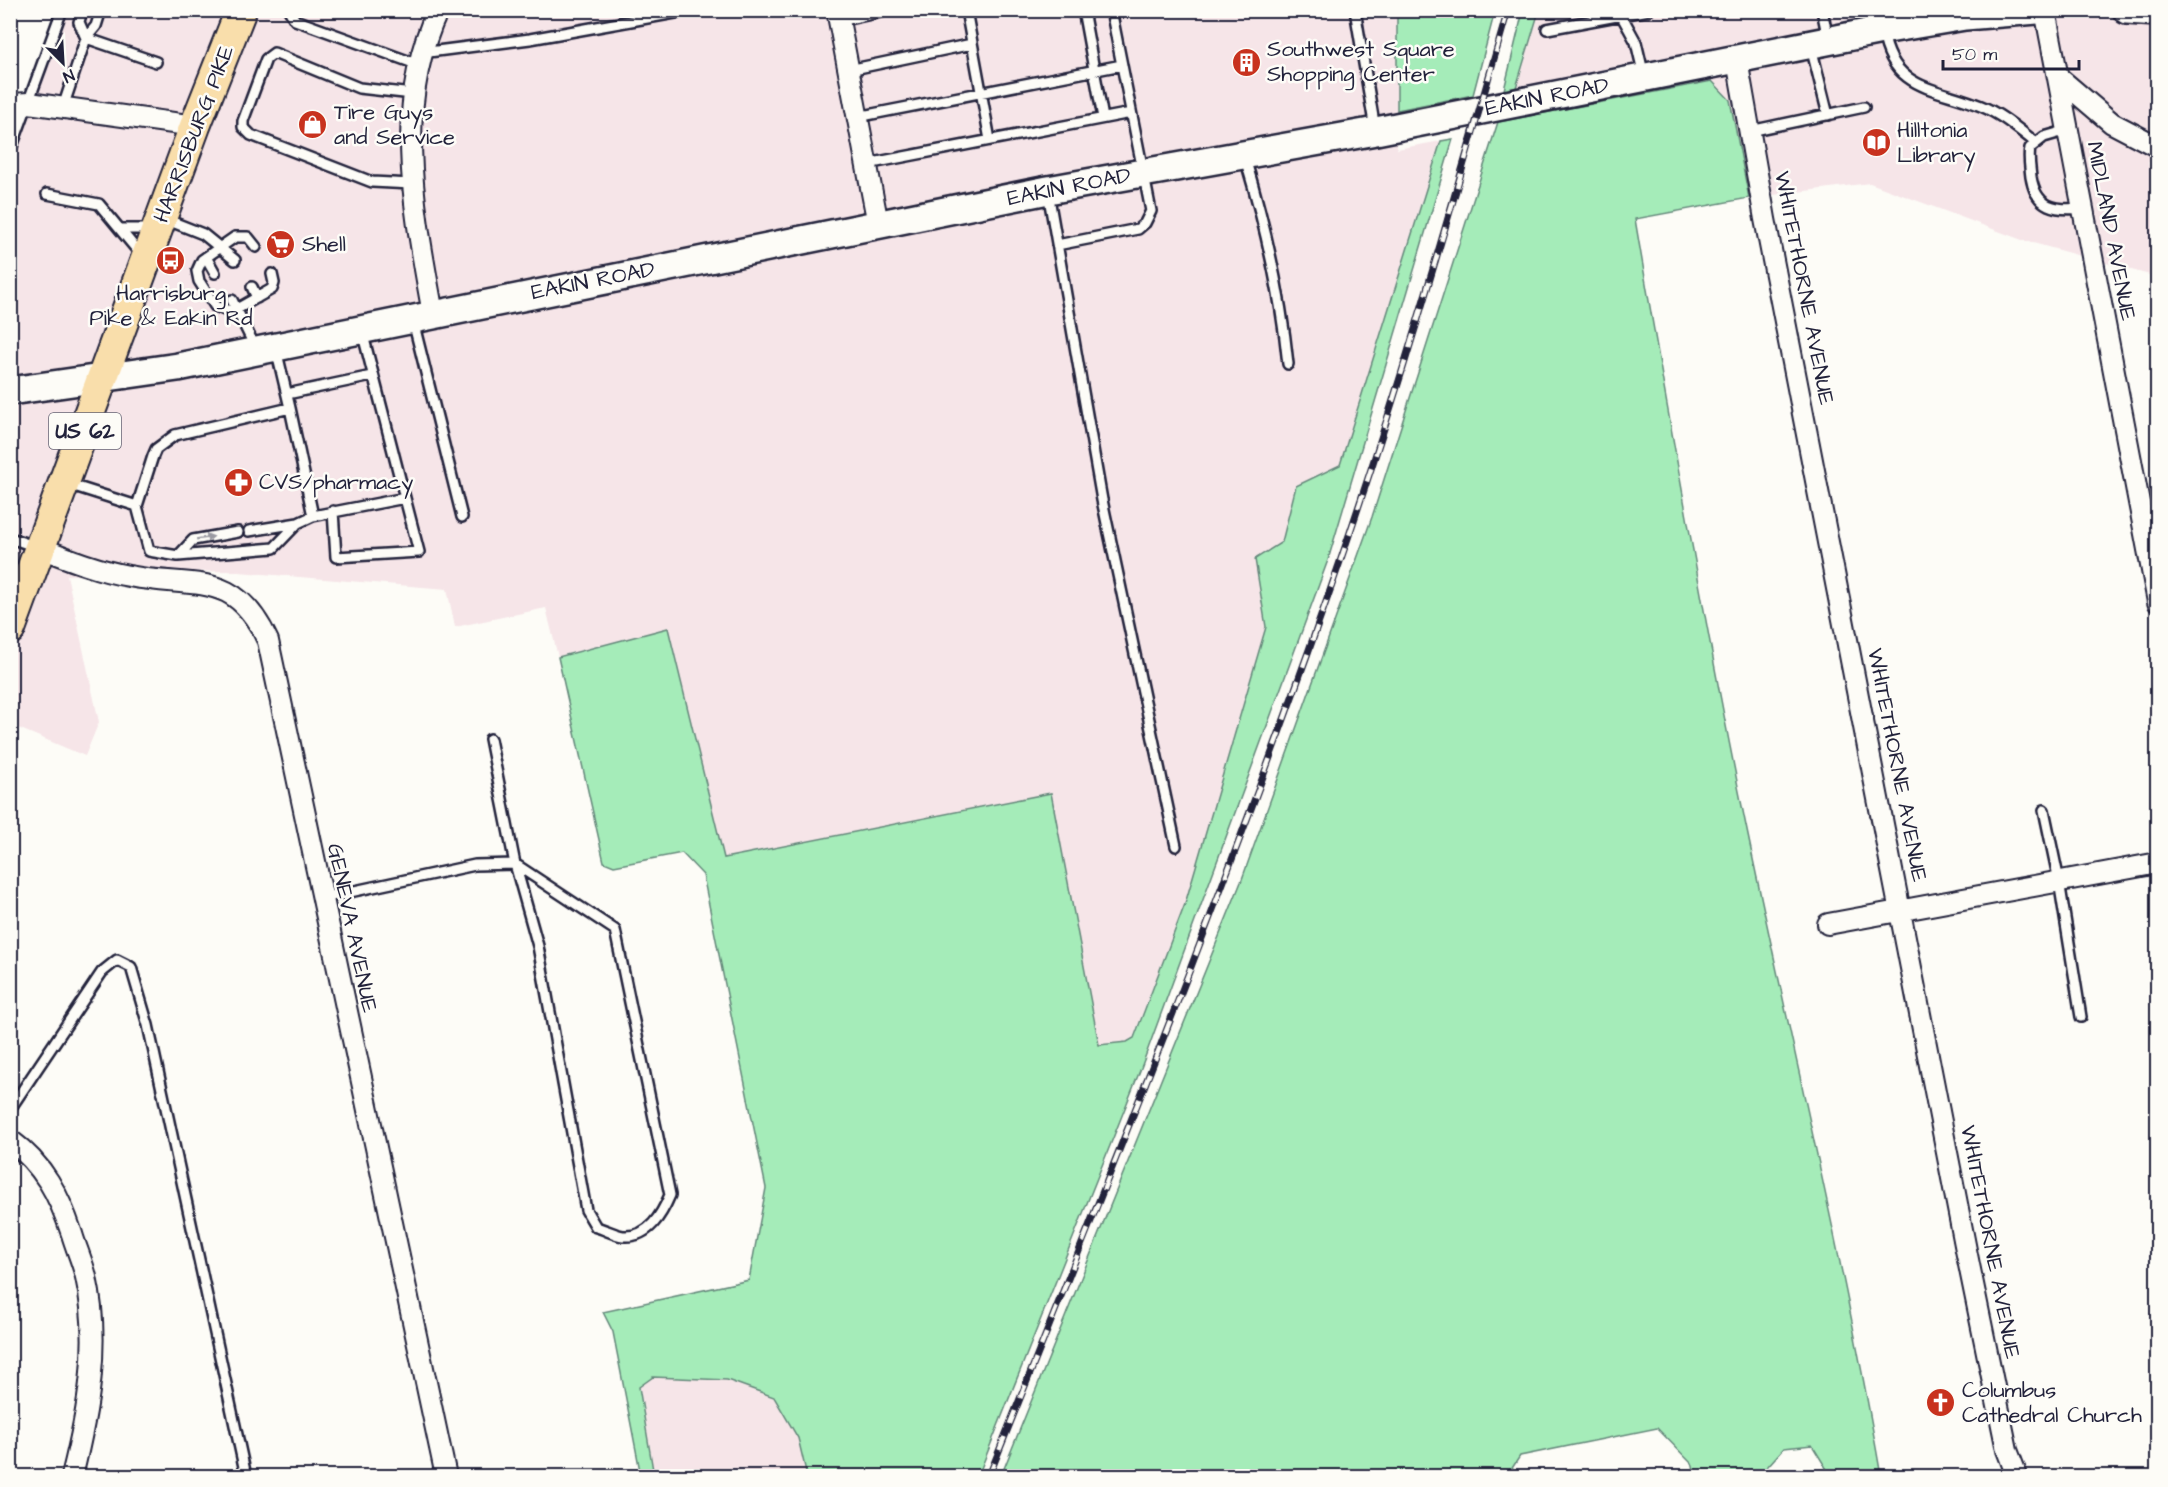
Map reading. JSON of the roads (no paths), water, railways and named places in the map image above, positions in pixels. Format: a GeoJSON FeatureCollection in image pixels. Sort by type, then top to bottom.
{"type":"FeatureCollection","features":[{"type":"Feature","properties":{"kind":"main road","name":"HARRISBURG PIKE"},"geometry":{"type":"LineString","coordinates":[[10,629],[105,378],[195,126],[241,10]]}},
{"type":"Feature","properties":{"kind":"street","name":"EAKIN ROAD"},"geometry":{"type":"LineString","coordinates":[[10,391],[178,367],[1048,190],[1243,153],[1376,131],[1964,13],[2037,10]]}},
{"type":"Feature","properties":{"kind":"street","name":"MIDLAND AVENUE"},"geometry":{"type":"LineString","coordinates":[[2045,10],[2157,602]]}},
{"type":"Feature","properties":{"kind":"street"},"geometry":{"type":"LineString","coordinates":[[2127,10],[2157,12]]}},
{"type":"Feature","properties":{"kind":"street"},"geometry":{"type":"LineString","coordinates":[[422,316],[412,184],[413,94],[433,12]]}},
{"type":"Feature","properties":{"kind":"street"},"geometry":{"type":"LineString","coordinates":[[838,16],[878,224]]}},
{"type":"Feature","properties":{"kind":"street","name":"WHITETHORNE AVENUE"},"geometry":{"type":"LineString","coordinates":[[1737,60],[1765,219],[1966,1250],[2007,1450],[2017,1476]]}},
{"type":"Feature","properties":{"kind":"street"},"geometry":{"type":"LineString","coordinates":[[2058,76],[2112,123],[2157,147]]}},
{"type":"Feature","properties":{"kind":"street"},"geometry":{"type":"LineString","coordinates":[[20,104],[63,107],[195,126]]}},
{"type":"Feature","properties":{"kind":"street","name":"GENEVA AVENUE"},"geometry":{"type":"LineString","coordinates":[[41,548],[74,561],[128,576],[213,586],[228,591],[253,612],[272,654],[446,1476]]}},
{"type":"Feature","properties":{"kind":"street"},"geometry":{"type":"LineString","coordinates":[[1828,924],[2157,863]]}},
{"type":"Feature","properties":{"kind":"street"},"geometry":{"type":"LineString","coordinates":[[10,1140],[39,1164],[62,1204],[86,1277],[92,1314],[90,1374],[83,1433],[72,1476]]}},
{"type":"Feature","properties":{"kind":"lane"},"geometry":{"type":"LineString","coordinates":[[10,152],[20,104],[62,10]]}},
{"type":"Feature","properties":{"kind":"lane"},"geometry":{"type":"LineString","coordinates":[[82,10],[79,22],[86,38],[156,62]]}},
{"type":"Feature","properties":{"kind":"lane"},"geometry":{"type":"LineString","coordinates":[[63,107],[86,38],[96,26],[101,10]]}},
{"type":"Feature","properties":{"kind":"lane"},"geometry":{"type":"LineString","coordinates":[[289,10],[295,20],[420,59],[692,10]]}},
{"type":"Feature","properties":{"kind":"lane"},"geometry":{"type":"LineString","coordinates":[[838,16],[890,10]]}},
{"type":"Feature","properties":{"kind":"lane"},"geometry":{"type":"LineString","coordinates":[[978,10],[966,12],[990,140]]}},
{"type":"Feature","properties":{"kind":"lane"},"geometry":{"type":"LineString","coordinates":[[1083,10],[1103,118]]}},
{"type":"Feature","properties":{"kind":"lane"},"geometry":{"type":"LineString","coordinates":[[1057,244],[1138,229],[1146,223],[1151,211],[1112,10]]}},
{"type":"Feature","properties":{"kind":"lane"},"geometry":{"type":"LineString","coordinates":[[1355,10],[1376,131]]}},
{"type":"Feature","properties":{"kind":"lane"},"geometry":{"type":"LineString","coordinates":[[1547,29],[1620,13],[1649,10]]}},
{"type":"Feature","properties":{"kind":"lane"},"geometry":{"type":"LineString","coordinates":[[1822,10],[1820,43],[1828,115]]}},
{"type":"Feature","properties":{"kind":"lane"},"geometry":{"type":"LineString","coordinates":[[1620,13],[1636,42],[1644,78]]}},
{"type":"Feature","properties":{"kind":"lane"},"geometry":{"type":"LineString","coordinates":[[1882,30],[1888,57],[1909,81],[1983,107],[2004,118],[2035,142]]}},
{"type":"Feature","properties":{"kind":"lane"},"geometry":{"type":"LineString","coordinates":[[848,70],[972,44]]}},
{"type":"Feature","properties":{"kind":"lane"},"geometry":{"type":"LineString","coordinates":[[412,184],[372,182],[251,135],[243,127],[243,121],[266,59],[274,53],[359,88],[413,94]]}},
{"type":"Feature","properties":{"kind":"lane"},"geometry":{"type":"LineString","coordinates":[[858,117],[1122,65]]}},
{"type":"Feature","properties":{"kind":"lane"},"geometry":{"type":"LineString","coordinates":[[1750,131],[1864,107]]}},
{"type":"Feature","properties":{"kind":"lane"},"geometry":{"type":"LineString","coordinates":[[867,164],[1131,113]]}},
{"type":"Feature","properties":{"kind":"lane"},"geometry":{"type":"LineString","coordinates":[[2068,130],[2035,142],[2029,154],[2032,180],[2037,198],[2042,204],[2054,209],[2083,208]]}},
{"type":"Feature","properties":{"kind":"lane"},"geometry":{"type":"LineString","coordinates":[[1243,153],[1257,198],[1283,317],[1288,364]]}},
{"type":"Feature","properties":{"kind":"lane"},"geometry":{"type":"LineString","coordinates":[[1048,190],[1102,500],[1176,846]]}},
{"type":"Feature","properties":{"kind":"lane"},"geometry":{"type":"LineString","coordinates":[[47,194],[99,204],[147,261]]}},
{"type":"Feature","properties":{"kind":"lane"},"geometry":{"type":"LineString","coordinates":[[122,229],[160,223],[203,234],[235,260]]}},
{"type":"Feature","properties":{"kind":"lane"},"geometry":{"type":"LineString","coordinates":[[256,247],[248,237],[235,237],[206,257],[197,271],[199,281],[215,306],[225,310],[235,304],[257,298],[272,289],[274,283],[272,274]]}},
{"type":"Feature","properties":{"kind":"lane"},"geometry":{"type":"LineString","coordinates":[[206,257],[215,273]]}},
{"type":"Feature","properties":{"kind":"lane"},"geometry":{"type":"LineString","coordinates":[[252,287],[257,298]]}},
{"type":"Feature","properties":{"kind":"lane"},"geometry":{"type":"LineString","coordinates":[[235,304],[266,348],[287,394],[313,516]]}},
{"type":"Feature","properties":{"kind":"lane"},"geometry":{"type":"LineString","coordinates":[[422,316],[462,517]]}},
{"type":"Feature","properties":{"kind":"lane"},"geometry":{"type":"LineString","coordinates":[[333,511],[336,557],[419,552],[361,329]]}},
{"type":"Feature","properties":{"kind":"lane"},"geometry":{"type":"LineString","coordinates":[[287,394],[372,376]]}},
{"type":"Feature","properties":{"kind":"lane"},"geometry":{"type":"LineString","coordinates":[[290,408],[175,435],[156,449],[137,506],[149,551],[178,556],[274,548],[298,523]]}},
{"type":"Feature","properties":{"kind":"lane"},"geometry":{"type":"LineString","coordinates":[[65,484],[137,506]]}},
{"type":"Feature","properties":{"kind":"lane"},"geometry":{"type":"LineString","coordinates":[[249,531],[298,523],[333,511],[405,498]]}},
{"type":"Feature","properties":{"kind":"lane"},"geometry":{"type":"LineString","coordinates":[[178,556],[193,540],[238,532]]}},
{"type":"Feature","properties":{"kind":"lane"},"geometry":{"type":"LineString","coordinates":[[10,538],[41,548]]}},
{"type":"Feature","properties":{"kind":"lane"},"geometry":{"type":"LineString","coordinates":[[322,898],[476,865],[515,864],[615,930],[670,1195],[661,1216],[644,1232],[624,1236],[596,1227],[586,1210],[538,946],[515,864],[490,739]]}},
{"type":"Feature","properties":{"kind":"lane"},"geometry":{"type":"LineString","coordinates":[[2044,810],[2059,881],[2081,1017]]}},
{"type":"Feature","properties":{"kind":"lane"},"geometry":{"type":"LineString","coordinates":[[10,1109],[102,972],[117,960],[131,968],[148,1025],[246,1476]]}},
{"type":"Feature","properties":{"kind":"railway"},"geometry":{"type":"LineString","coordinates":[[989,1476],[1201,940],[1321,616],[1396,390],[1508,10]]}},
{"type":"Feature","properties":{"kind":"place","name":"Southwest Square Shopping Center"},"geometry":{"type":"Point","coordinates":[1246,62]}},
{"type":"Feature","properties":{"kind":"place","name":"Tire Guys and Service"},"geometry":{"type":"Point","coordinates":[313,125]}},
{"type":"Feature","properties":{"kind":"place","name":"Hilltonia Library"},"geometry":{"type":"Point","coordinates":[1876,143]}},
{"type":"Feature","properties":{"kind":"place","name":"Shell"},"geometry":{"type":"Point","coordinates":[281,244]}},
{"type":"Feature","properties":{"kind":"place","name":"Harrisburg Pike & Eakin Rd"},"geometry":{"type":"Point","coordinates":[171,261]}},
{"type":"Feature","properties":{"kind":"place","name":"CVS/pharmacy"},"geometry":{"type":"Point","coordinates":[238,482]}},
{"type":"Feature","properties":{"kind":"place","name":"Columbus Cathedral Church"},"geometry":{"type":"Point","coordinates":[1941,1403]}}]}
